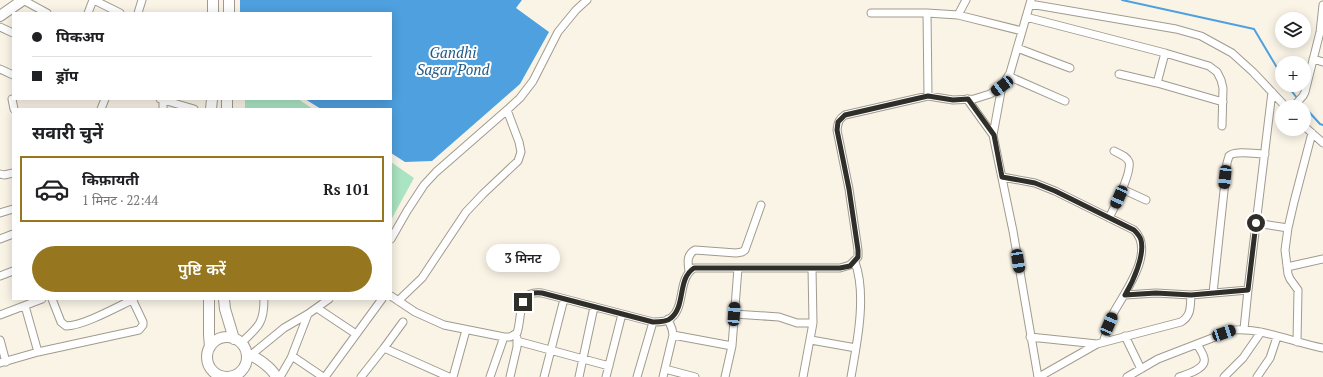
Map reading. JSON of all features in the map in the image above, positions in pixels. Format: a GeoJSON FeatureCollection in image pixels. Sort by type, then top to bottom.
{"type":"FeatureCollection","features":[{"type":"Feature","properties":{"kind":"main road"},"geometry":{"type":"LineString","coordinates":[[0,16],[23,0]]}},
{"type":"Feature","properties":{"kind":"main road"},"geometry":{"type":"LineString","coordinates":[[213,0],[213,12]]}},
{"type":"Feature","properties":{"kind":"main road"},"geometry":{"type":"LineString","coordinates":[[228,12],[229,0]]}},
{"type":"Feature","properties":{"kind":"main road"},"geometry":{"type":"LineString","coordinates":[[209,300],[210,347]]}},
{"type":"Feature","properties":{"kind":"main road"},"geometry":{"type":"LineString","coordinates":[[224,300],[225,309],[237,341],[249,355],[271,368],[276,377]]}},
{"type":"Feature","properties":{"kind":"main road"},"geometry":{"type":"LineString","coordinates":[[237,341],[221,338],[210,347],[207,359],[214,375],[229,377],[233,376],[241,371],[246,364],[249,355]]}},
{"type":"Feature","properties":{"kind":"street"},"geometry":{"type":"LineString","coordinates":[[23,0],[46,12]]}},
{"type":"Feature","properties":{"kind":"street"},"geometry":{"type":"LineString","coordinates":[[88,12],[93,0],[118,12]]}},
{"type":"Feature","properties":{"kind":"street"},"geometry":{"type":"LineString","coordinates":[[138,12],[142,0]]}},
{"type":"Feature","properties":{"kind":"street"},"geometry":{"type":"LineString","coordinates":[[392,237],[424,185],[436,172],[520,98],[533,81],[558,32],[576,10],[587,0]]}},
{"type":"Feature","properties":{"kind":"street"},"geometry":{"type":"LineString","coordinates":[[958,16],[965,1]]}},
{"type":"Feature","properties":{"kind":"street"},"geometry":{"type":"LineString","coordinates":[[1191,295],[1189,314],[1187,318],[1181,322],[1100,343],[1038,377],[1013,231],[994,135],[1002,86],[1010,73],[1030,2],[1176,29],[1201,36],[1232,53],[1253,72],[1279,100]]}},
{"type":"Feature","properties":{"kind":"street"},"geometry":{"type":"LineString","coordinates":[[1299,100],[1303,96],[1308,81],[1321,33],[1323,5]]}},
{"type":"Feature","properties":{"kind":"street"},"geometry":{"type":"LineString","coordinates":[[872,13],[927,13],[958,16],[1022,31]]}},
{"type":"Feature","properties":{"kind":"street"},"geometry":{"type":"LineString","coordinates":[[927,13],[928,96]]}},
{"type":"Feature","properties":{"kind":"street"},"geometry":{"type":"LineString","coordinates":[[1026,17],[1209,66],[1216,72],[1221,80],[1223,88],[1222,126]]}},
{"type":"Feature","properties":{"kind":"street"},"geometry":{"type":"LineString","coordinates":[[0,27],[12,33]]}},
{"type":"Feature","properties":{"kind":"street"},"geometry":{"type":"LineString","coordinates":[[1017,48],[1070,68]]}},
{"type":"Feature","properties":{"kind":"street"},"geometry":{"type":"LineString","coordinates":[[1157,84],[1165,53]]}},
{"type":"Feature","properties":{"kind":"street"},"geometry":{"type":"LineString","coordinates":[[1313,58],[1323,62]]}},
{"type":"Feature","properties":{"kind":"street"},"geometry":{"type":"LineString","coordinates":[[0,69],[12,75]]}},
{"type":"Feature","properties":{"kind":"street"},"geometry":{"type":"LineString","coordinates":[[1119,74],[1223,102]]}},
{"type":"Feature","properties":{"kind":"street"},"geometry":{"type":"LineString","coordinates":[[1008,76],[1065,101]]}},
{"type":"Feature","properties":{"kind":"street"},"geometry":{"type":"LineString","coordinates":[[689,271],[694,268],[702,267],[840,268],[850,266],[858,257],[858,250],[849,189],[837,130],[838,122],[845,115],[928,96],[953,100],[974,99],[990,94],[1002,86]]}},
{"type":"Feature","properties":{"kind":"street"},"geometry":{"type":"LineString","coordinates":[[1244,329],[1272,92]]}},
{"type":"Feature","properties":{"kind":"street"},"geometry":{"type":"LineString","coordinates":[[968,99],[994,135]]}},
{"type":"Feature","properties":{"kind":"street"},"geometry":{"type":"LineString","coordinates":[[164,100],[182,107]]}},
{"type":"Feature","properties":{"kind":"street"},"geometry":{"type":"LineString","coordinates":[[398,301],[422,278],[466,212],[518,161],[521,152],[520,142],[507,110]]}},
{"type":"Feature","properties":{"kind":"street"},"geometry":{"type":"LineString","coordinates":[[1297,342],[1298,290],[1290,279],[1287,267],[1286,250],[1288,228],[1312,133],[1323,143]]}},
{"type":"Feature","properties":{"kind":"street"},"geometry":{"type":"LineString","coordinates":[[1109,218],[1122,189],[1129,166],[1129,161],[1114,151]]}},
{"type":"Feature","properties":{"kind":"street"},"geometry":{"type":"LineString","coordinates":[[1213,293],[1227,163],[1229,157],[1238,152],[1265,154]]}},
{"type":"Feature","properties":{"kind":"street"},"geometry":{"type":"LineString","coordinates":[[0,174],[4,175],[12,173]]}},
{"type":"Feature","properties":{"kind":"street"},"geometry":{"type":"LineString","coordinates":[[1002,177],[1035,183],[1055,191],[1134,230],[1139,235],[1141,241],[1141,251],[1137,270],[1100,343]]}},
{"type":"Feature","properties":{"kind":"street"},"geometry":{"type":"LineString","coordinates":[[1122,189],[1146,200]]}},
{"type":"Feature","properties":{"kind":"street"},"geometry":{"type":"LineString","coordinates":[[510,377],[517,341],[517,333],[525,297],[535,292],[542,293],[653,322],[668,320],[672,318],[677,310],[689,271],[688,258],[691,252],[695,250],[736,253],[745,250],[761,205]]}},
{"type":"Feature","properties":{"kind":"street"},"geometry":{"type":"LineString","coordinates":[[0,212],[12,209]]}},
{"type":"Feature","properties":{"kind":"street"},"geometry":{"type":"LineString","coordinates":[[1256,223],[1288,228]]}},
{"type":"Feature","properties":{"kind":"street"},"geometry":{"type":"LineString","coordinates":[[0,239],[12,234]]}},
{"type":"Feature","properties":{"kind":"street"},"geometry":{"type":"LineString","coordinates":[[1287,267],[1323,259]]}},
{"type":"Feature","properties":{"kind":"street"},"geometry":{"type":"LineString","coordinates":[[851,377],[858,334],[860,286],[855,262]]}},
{"type":"Feature","properties":{"kind":"street"},"geometry":{"type":"LineString","coordinates":[[725,377],[732,346],[738,268]]}},
{"type":"Feature","properties":{"kind":"street"},"geometry":{"type":"LineString","coordinates":[[802,377],[811,340],[813,323],[812,268]]}},
{"type":"Feature","properties":{"kind":"street"},"geometry":{"type":"LineString","coordinates":[[0,276],[12,271]]}},
{"type":"Feature","properties":{"kind":"street"},"geometry":{"type":"LineString","coordinates":[[1125,295],[1156,293],[1191,295],[1248,290]]}},
{"type":"Feature","properties":{"kind":"street"},"geometry":{"type":"LineString","coordinates":[[392,297],[415,312],[444,325],[504,337],[510,337],[517,333]]}},
{"type":"Feature","properties":{"kind":"street"},"geometry":{"type":"LineString","coordinates":[[544,377],[564,298]]}},
{"type":"Feature","properties":{"kind":"street"},"geometry":{"type":"LineString","coordinates":[[0,315],[40,300]]}},
{"type":"Feature","properties":{"kind":"street"},"geometry":{"type":"LineString","coordinates":[[52,300],[61,322],[66,326],[71,326],[89,320],[131,300]]}},
{"type":"Feature","properties":{"kind":"street"},"geometry":{"type":"LineString","coordinates":[[0,340],[3,363],[38,352],[139,330],[143,325],[133,300]]}},
{"type":"Feature","properties":{"kind":"street"},"geometry":{"type":"LineString","coordinates":[[237,341],[258,327],[264,313],[264,300]]}},
{"type":"Feature","properties":{"kind":"street"},"geometry":{"type":"LineString","coordinates":[[249,355],[284,328],[328,300]]}},
{"type":"Feature","properties":{"kind":"street"},"geometry":{"type":"LineString","coordinates":[[292,356],[324,377],[381,300]]}},
{"type":"Feature","properties":{"kind":"street"},"geometry":{"type":"LineString","coordinates":[[25,306],[38,352]]}},
{"type":"Feature","properties":{"kind":"street"},"geometry":{"type":"LineString","coordinates":[[579,377],[594,307]]}},
{"type":"Feature","properties":{"kind":"street"},"geometry":{"type":"LineString","coordinates":[[317,308],[356,334]]}},
{"type":"Feature","properties":{"kind":"street"},"geometry":{"type":"LineString","coordinates":[[280,377],[292,356],[308,314]]}},
{"type":"Feature","properties":{"kind":"street"},"geometry":{"type":"LineString","coordinates":[[606,377],[622,314]]}},
{"type":"Feature","properties":{"kind":"street"},"geometry":{"type":"LineString","coordinates":[[734,314],[779,317],[797,323],[813,323]]}},
{"type":"Feature","properties":{"kind":"street"},"geometry":{"type":"LineString","coordinates":[[663,377],[673,335],[668,320]]}},
{"type":"Feature","properties":{"kind":"street"},"geometry":{"type":"LineString","coordinates":[[361,377],[403,322]]}},
{"type":"Feature","properties":{"kind":"street"},"geometry":{"type":"LineString","coordinates":[[637,377],[653,322]]}},
{"type":"Feature","properties":{"kind":"street"},"geometry":{"type":"LineString","coordinates":[[1127,377],[1139,373],[1158,359],[1233,330],[1244,329],[1261,332],[1323,348]]}},
{"type":"Feature","properties":{"kind":"street"},"geometry":{"type":"LineString","coordinates":[[453,377],[466,330]]}},
{"type":"Feature","properties":{"kind":"street"},"geometry":{"type":"LineString","coordinates":[[1224,377],[1243,358],[1261,332]]}},
{"type":"Feature","properties":{"kind":"street"},"geometry":{"type":"LineString","coordinates":[[673,335],[732,346]]}},
{"type":"Feature","properties":{"kind":"street"},"geometry":{"type":"LineString","coordinates":[[1125,336],[1139,373]]}},
{"type":"Feature","properties":{"kind":"street"},"geometry":{"type":"LineString","coordinates":[[1257,377],[1270,358],[1277,336]]}},
{"type":"Feature","properties":{"kind":"street"},"geometry":{"type":"LineString","coordinates":[[490,377],[504,337]]}},
{"type":"Feature","properties":{"kind":"street"},"geometry":{"type":"LineString","coordinates":[[1030,337],[1100,343]]}},
{"type":"Feature","properties":{"kind":"street"},"geometry":{"type":"LineString","coordinates":[[811,340],[856,348]]}},
{"type":"Feature","properties":{"kind":"street"},"geometry":{"type":"LineString","coordinates":[[517,341],[609,366]]}},
{"type":"Feature","properties":{"kind":"street"},"geometry":{"type":"LineString","coordinates":[[1179,377],[1198,369],[1205,362],[1197,344]]}},
{"type":"Feature","properties":{"kind":"street"},"geometry":{"type":"LineString","coordinates":[[384,348],[449,377]]}},
{"type":"Feature","properties":{"kind":"street"},"geometry":{"type":"LineString","coordinates":[[665,369],[694,377]]}},
{"type":"Feature","properties":{"kind":"green space"},"geometry":{"type":"Polygon","coordinates":[[[245,100],[300,100],[312,108],[245,108],[245,100]]]}},
{"type":"Feature","properties":{"kind":"green space"},"geometry":{"type":"Polygon","coordinates":[[[392,163],[414,178],[392,218],[392,163]]]}},
{"type":"Feature","properties":{"kind":"water","name":"Gandhi Sagar Pond"},"geometry":{"type":"Polygon","coordinates":[[[240,0],[522,0],[516,8],[549,32],[520,84],[432,161],[405,162],[392,154],[392,108],[319,108],[307,100],[392,100],[392,12],[240,12],[240,0]]]}},
{"type":"Feature","properties":{"kind":"waterway"},"geometry":{"type":"LineString","coordinates":[[1122,0],[1254,29],[1275,64]]}},
{"type":"Feature","properties":{"kind":"waterway"},"geometry":{"type":"LineString","coordinates":[[1292,92],[1297,98]]}},
{"type":"Feature","properties":{"kind":"waterway"},"geometry":{"type":"LineString","coordinates":[[1311,114],[1320,124],[1323,125]]}},
{"type":"Feature","properties":{"kind":"route"},"geometry":{"type":"LineString","coordinates":[[523,302],[525,297],[535,292],[653,322],[664,321],[672,318],[677,310],[686,277],[689,271],[694,268],[840,268],[850,266],[858,257],[858,250],[849,189],[837,130],[838,122],[840,118],[845,115],[928,96],[953,100],[968,99],[994,135],[1002,177],[1024,180],[1055,191],[1134,230],[1139,235],[1141,241],[1141,251],[1137,270],[1125,295],[1156,293],[1191,295],[1248,290],[1256,223]]}}]}
